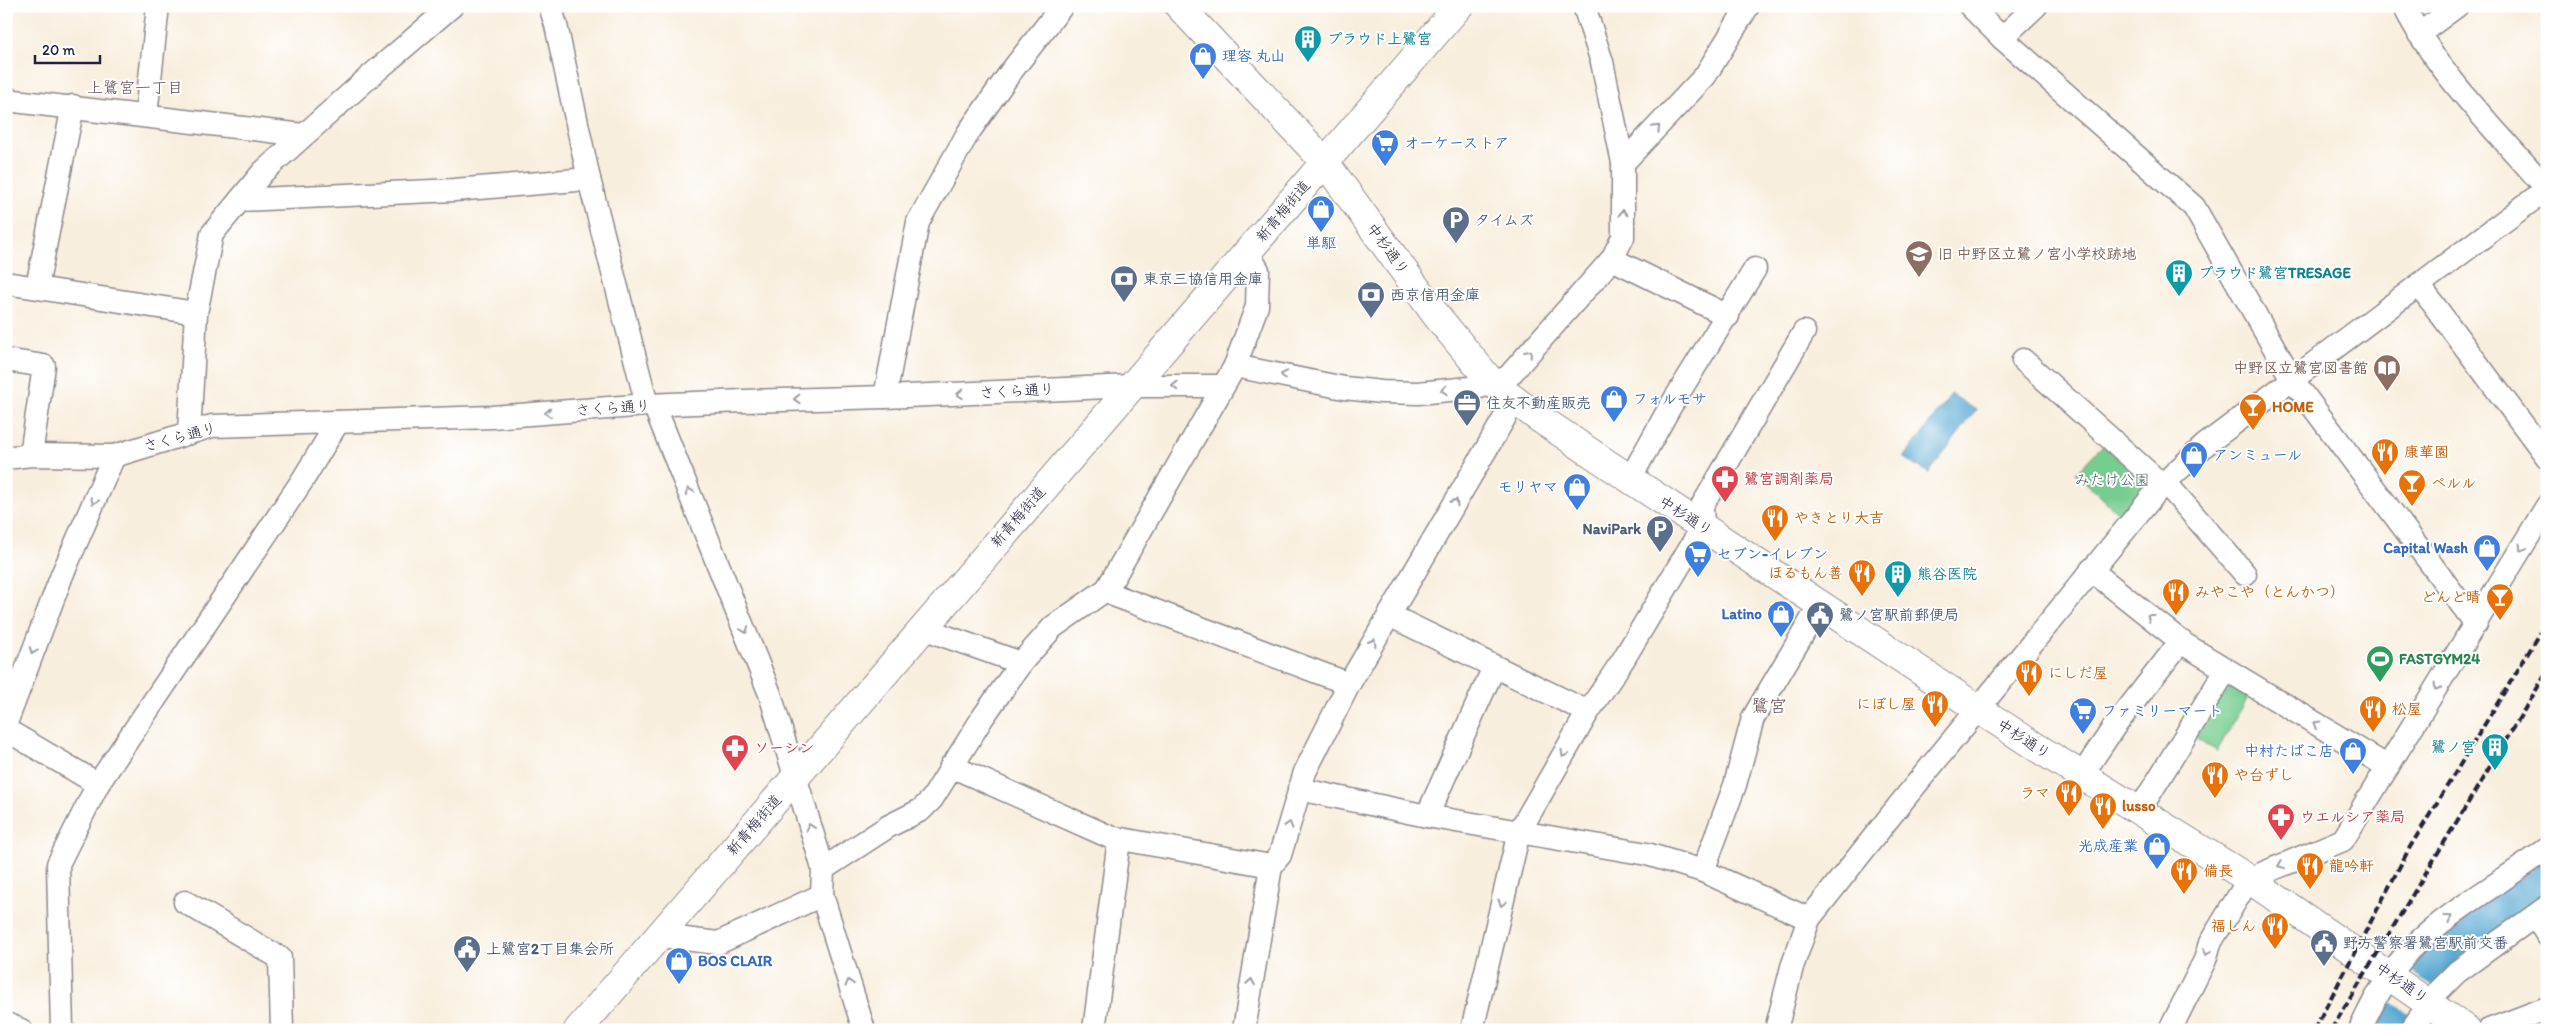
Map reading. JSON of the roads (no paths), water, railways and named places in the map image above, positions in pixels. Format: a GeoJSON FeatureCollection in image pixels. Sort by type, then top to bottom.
{"type":"FeatureCollection","features":[{"type":"Feature","properties":{"kind":"main road","name":"中杉通り"},"geometry":{"type":"LineString","coordinates":[[1180,6],[1324,161],[1436,315],[1492,383],[1630,479],[1978,709],[2396,972],[2431,998],[2467,1030]]}},
{"type":"Feature","properties":{"kind":"main road","name":"新青梅街道"},"geometry":{"type":"LineString","coordinates":[[578,1030],[1130,386],[1248,253],[1324,161],[1459,6]]}},
{"type":"Feature","properties":{"kind":"street"},"geometry":{"type":"LineString","coordinates":[[146,115],[158,6]]}},
{"type":"Feature","properties":{"kind":"street"},"geometry":{"type":"LineString","coordinates":[[189,433],[196,314],[212,234],[263,172],[303,134],[452,6]]}},
{"type":"Feature","properties":{"kind":"street"},"geometry":{"type":"LineString","coordinates":[[550,6],[556,25],[589,179],[651,405],[727,585],[770,694],[823,869],[822,894],[864,1030]]}},
{"type":"Feature","properties":{"kind":"street"},"geometry":{"type":"LineString","coordinates":[[885,397],[918,222],[968,133],[1010,73],[1062,6]]}},
{"type":"Feature","properties":{"kind":"street"},"geometry":{"type":"LineString","coordinates":[[1235,366],[1344,388],[1382,392],[1418,393],[1480,387],[1508,377],[1612,259],[1624,237],[1622,163],[1602,62],[1584,6]]}},
{"type":"Feature","properties":{"kind":"street"},"geometry":{"type":"LineString","coordinates":[[1622,163],[1705,76],[1748,6]]}},
{"type":"Feature","properties":{"kind":"street"},"geometry":{"type":"LineString","coordinates":[[1970,6],[2002,38],[2194,207],[2292,379],[2476,624]]}},
{"type":"Feature","properties":{"kind":"street"},"geometry":{"type":"LineString","coordinates":[[2002,38],[2036,6]]}},
{"type":"Feature","properties":{"kind":"street"},"geometry":{"type":"LineString","coordinates":[[1776,1030],[1792,967],[1809,919],[1900,804],[2162,485],[2205,445],[2547,189],[2457,87],[2420,34],[2404,6]]}},
{"type":"Feature","properties":{"kind":"street"},"geometry":{"type":"LineString","coordinates":[[2420,34],[2457,6]]}},
{"type":"Feature","properties":{"kind":"street"},"geometry":{"type":"LineString","coordinates":[[6,100],[73,106],[303,134]]}},
{"type":"Feature","properties":{"kind":"street"},"geometry":{"type":"LineString","coordinates":[[37,287],[73,106]]}},
{"type":"Feature","properties":{"kind":"street"},"geometry":{"type":"LineString","coordinates":[[240,200],[454,190],[589,179]]}},
{"type":"Feature","properties":{"kind":"street"},"geometry":{"type":"LineString","coordinates":[[823,869],[889,826],[921,810],[932,799],[951,766],[1021,663],[1053,627],[1107,589],[1235,366],[1257,306],[1258,270],[1248,253]]}},
{"type":"Feature","properties":{"kind":"street"},"geometry":{"type":"LineString","coordinates":[[1612,259],[1728,316]]}},
{"type":"Feature","properties":{"kind":"street"},"geometry":{"type":"LineString","coordinates":[[1630,479],[1670,407],[1728,316],[1755,269]]}},
{"type":"Feature","properties":{"kind":"street"},"geometry":{"type":"LineString","coordinates":[[6,283],[196,314]]}},
{"type":"Feature","properties":{"kind":"street"},"geometry":{"type":"LineString","coordinates":[[2419,285],[2547,457]]}},
{"type":"Feature","properties":{"kind":"street"},"geometry":{"type":"LineString","coordinates":[[1472,1030],[1519,832],[1588,712],[1623,660],[1703,526],[1702,506],[1804,332]]}},
{"type":"Feature","properties":{"kind":"street"},"geometry":{"type":"LineString","coordinates":[[6,360],[44,366],[31,455]]}},
{"type":"Feature","properties":{"kind":"street"},"geometry":{"type":"LineString","coordinates":[[2023,360],[2162,485],[2171,489],[2245,574]]}},
{"type":"Feature","properties":{"kind":"street","name":"さくら通り"},"geometry":{"type":"LineString","coordinates":[[6,458],[31,455],[114,456],[212,426],[492,417],[651,405],[1130,386],[1223,386]]}},
{"type":"Feature","properties":{"kind":"street"},"geometry":{"type":"LineString","coordinates":[[1244,1030],[1271,866],[1280,855],[1305,772],[1349,684],[1515,400]]}},
{"type":"Feature","properties":{"kind":"street"},"geometry":{"type":"LineString","coordinates":[[62,1030],[58,864],[98,784],[302,482],[338,422]]}},
{"type":"Feature","properties":{"kind":"street"},"geometry":{"type":"LineString","coordinates":[[6,723],[62,575],[114,456]]}},
{"type":"Feature","properties":{"kind":"street"},"geometry":{"type":"LineString","coordinates":[[2170,1030],[2205,960],[2210,943],[2249,879],[2342,840],[2547,506]]}},
{"type":"Feature","properties":{"kind":"street"},"geometry":{"type":"LineString","coordinates":[[2091,570],[2181,641],[2388,767]]}},
{"type":"Feature","properties":{"kind":"street"},"geometry":{"type":"LineString","coordinates":[[1107,589],[1116,596],[1349,684]]}},
{"type":"Feature","properties":{"kind":"street"},"geometry":{"type":"LineString","coordinates":[[1703,871],[1735,785],[1753,718],[1820,605]]}},
{"type":"Feature","properties":{"kind":"street"},"geometry":{"type":"LineString","coordinates":[[1389,615],[1588,712]]}},
{"type":"Feature","properties":{"kind":"street"},"geometry":{"type":"LineString","coordinates":[[922,628],[1021,663]]}},
{"type":"Feature","properties":{"kind":"street"},"geometry":{"type":"LineString","coordinates":[[2082,775],[2114,727],[2181,641]]}},
{"type":"Feature","properties":{"kind":"street"},"geometry":{"type":"LineString","coordinates":[[1427,816],[1494,667]]}},
{"type":"Feature","properties":{"kind":"street"},"geometry":{"type":"LineString","coordinates":[[2140,811],[2226,670]]}},
{"type":"Feature","properties":{"kind":"street"},"geometry":{"type":"LineString","coordinates":[[6,732],[15,735],[98,784]]}},
{"type":"Feature","properties":{"kind":"street"},"geometry":{"type":"LineString","coordinates":[[951,766],[1120,840],[1271,866]]}},
{"type":"Feature","properties":{"kind":"street"},"geometry":{"type":"LineString","coordinates":[[1299,789],[1427,816],[1647,854],[1703,871],[1809,919]]}},
{"type":"Feature","properties":{"kind":"street"},"geometry":{"type":"LineString","coordinates":[[1094,1030],[1120,840]]}},
{"type":"Feature","properties":{"kind":"street"},"geometry":{"type":"LineString","coordinates":[[2360,1030],[2372,1004],[2410,950],[2436,928],[2542,853]]}},
{"type":"Feature","properties":{"kind":"street"},"geometry":{"type":"LineString","coordinates":[[660,936],[718,942],[822,894]]}},
{"type":"Feature","properties":{"kind":"street"},"geometry":{"type":"LineString","coordinates":[[185,902],[280,958],[282,1030]]}},
{"type":"Feature","properties":{"kind":"street"},"geometry":{"type":"LineString","coordinates":[[2411,1030],[2431,998],[2457,972],[2541,911],[2547,935]]}},
{"type":"Feature","properties":{"kind":"street"},"geometry":{"type":"LineString","coordinates":[[2489,1030],[2547,1008]]}},
{"type":"Feature","properties":{"kind":"street"},"geometry":{"type":"LineString","coordinates":[[6,1024],[21,1030]]}},
{"type":"Feature","properties":{"kind":"water"},"geometry":{"type":"Polygon","coordinates":[[[1951,394],[1976,410],[1929,473],[1904,458],[1951,394]]]}},
{"type":"Feature","properties":{"kind":"water"},"geometry":{"type":"Polygon","coordinates":[[[2547,857],[2547,900],[2404,1030],[2366,1030],[2395,979],[2439,934],[2547,857]]]}},
{"type":"Feature","properties":{"kind":"railway"},"geometry":{"type":"LineString","coordinates":[[2314,1030],[2410,847],[2547,622]]}},
{"type":"Feature","properties":{"kind":"railway"},"geometry":{"type":"LineString","coordinates":[[2331,1030],[2547,672]]}},
{"type":"Feature","properties":{"kind":"place","name":"プラウド上鷺宮"},"geometry":{"type":"Point","coordinates":[1308,63]}},
{"type":"Feature","properties":{"kind":"place","name":"理容 丸山"},"geometry":{"type":"Point","coordinates":[1203,80]}},
{"type":"Feature","properties":{"kind":"place","name":"オーケーストア"},"geometry":{"type":"Point","coordinates":[1385,167]}},
{"type":"Feature","properties":{"kind":"place","name":"単駆"},"geometry":{"type":"Point","coordinates":[1321,233]}},
{"type":"Feature","properties":{"kind":"place","name":"タイムズ"},"geometry":{"type":"Point","coordinates":[1456,244]}},
{"type":"Feature","properties":{"kind":"place","name":"旧 中野区立鷺ノ宮小学校跡地"},"geometry":{"type":"Point","coordinates":[1919,278]}},
{"type":"Feature","properties":{"kind":"place","name":"プラウド鷺宮TRESAGE"},"geometry":{"type":"Point","coordinates":[2179,297]}},
{"type":"Feature","properties":{"kind":"place","name":"東京三協信用金庫"},"geometry":{"type":"Point","coordinates":[1124,303]}},
{"type":"Feature","properties":{"kind":"place","name":"西京信用金庫"},"geometry":{"type":"Point","coordinates":[1371,319]}},
{"type":"Feature","properties":{"kind":"place","name":"中野区立鷺宮図書館"},"geometry":{"type":"Point","coordinates":[2387,392]}},
{"type":"Feature","properties":{"kind":"place","name":"フォルモサ"},"geometry":{"type":"Point","coordinates":[1614,423]}},
{"type":"Feature","properties":{"kind":"place","name":"住友不動産販売"},"geometry":{"type":"Point","coordinates":[1467,427]}},
{"type":"Feature","properties":{"kind":"place","name":"HOME"},"geometry":{"type":"Point","coordinates":[2253,431]}},
{"type":"Feature","properties":{"kind":"place","name":"康華園"},"geometry":{"type":"Point","coordinates":[2385,476]}},
{"type":"Feature","properties":{"kind":"place","name":"アンミュール"},"geometry":{"type":"Point","coordinates":[2194,479]}},
{"type":"Feature","properties":{"kind":"place","name":"鷺宮調剤薬局"},"geometry":{"type":"Point","coordinates":[1725,503]}},
{"type":"Feature","properties":{"kind":"place","name":"ペルル"},"geometry":{"type":"Point","coordinates":[2412,507]}},
{"type":"Feature","properties":{"kind":"place","name":"モリヤマ"},"geometry":{"type":"Point","coordinates":[1577,511]}},
{"type":"Feature","properties":{"kind":"place","name":"やきとり大吉"},"geometry":{"type":"Point","coordinates":[1775,542]}},
{"type":"Feature","properties":{"kind":"place","name":"NaviPark"},"geometry":{"type":"Point","coordinates":[1660,553]}},
{"type":"Feature","properties":{"kind":"place","name":"Capital Wash"},"geometry":{"type":"Point","coordinates":[2487,572]}},
{"type":"Feature","properties":{"kind":"place","name":"セブン-イレブン"},"geometry":{"type":"Point","coordinates":[1698,578]}},
{"type":"Feature","properties":{"kind":"place","name":"ほるもん善"},"geometry":{"type":"Point","coordinates":[1862,597]}},
{"type":"Feature","properties":{"kind":"place","name":"熊谷医院"},"geometry":{"type":"Point","coordinates":[1898,598]}},
{"type":"Feature","properties":{"kind":"place","name":"みやこや（とんかつ）"},"geometry":{"type":"Point","coordinates":[2176,616]}},
{"type":"Feature","properties":{"kind":"place","name":"どんど晴"},"geometry":{"type":"Point","coordinates":[2500,621]}},
{"type":"Feature","properties":{"kind":"place","name":"Latino"},"geometry":{"type":"Point","coordinates":[1781,638]}},
{"type":"Feature","properties":{"kind":"place","name":"鷺ノ宮駅前郵便局"},"geometry":{"type":"Point","coordinates":[1820,639]}},
{"type":"Feature","properties":{"kind":"place","name":"FASTGYM24"},"geometry":{"type":"Point","coordinates":[2380,683]}},
{"type":"Feature","properties":{"kind":"place","name":"にしだ屋"},"geometry":{"type":"Point","coordinates":[2029,697]}},
{"type":"Feature","properties":{"kind":"place","name":"にぼし屋"},"geometry":{"type":"Point","coordinates":[1935,728]}},
{"type":"Feature","properties":{"kind":"place","name":"松屋"},"geometry":{"type":"Point","coordinates":[2373,733]}},
{"type":"Feature","properties":{"kind":"place","name":"ファミリーマート"},"geometry":{"type":"Point","coordinates":[2083,735]}},
{"type":"Feature","properties":{"kind":"place","name":"鷺ノ宮"},"geometry":{"type":"Point","coordinates":[2495,771]}},
{"type":"Feature","properties":{"kind":"place","name":"ソーシン"},"geometry":{"type":"Point","coordinates":[735,772]}},
{"type":"Feature","properties":{"kind":"place","name":"中村たばこ店"},"geometry":{"type":"Point","coordinates":[2353,775]}},
{"type":"Feature","properties":{"kind":"place","name":"や台ずし"},"geometry":{"type":"Point","coordinates":[2215,799]}},
{"type":"Feature","properties":{"kind":"place","name":"ラマ"},"geometry":{"type":"Point","coordinates":[2069,817]}},
{"type":"Feature","properties":{"kind":"place","name":"lusso"},"geometry":{"type":"Point","coordinates":[2103,830]}},
{"type":"Feature","properties":{"kind":"place","name":"ウエルシア薬局"},"geometry":{"type":"Point","coordinates":[2281,841]}},
{"type":"Feature","properties":{"kind":"place","name":"光成産業"},"geometry":{"type":"Point","coordinates":[2157,870]}},
{"type":"Feature","properties":{"kind":"place","name":"龍吟軒"},"geometry":{"type":"Point","coordinates":[2310,890]}},
{"type":"Feature","properties":{"kind":"place","name":"備長"},"geometry":{"type":"Point","coordinates":[2184,895]}},
{"type":"Feature","properties":{"kind":"place","name":"福しん"},"geometry":{"type":"Point","coordinates":[2275,950]}},
{"type":"Feature","properties":{"kind":"place","name":"野方警察署鷺宮駅前交番"},"geometry":{"type":"Point","coordinates":[2324,967]}},
{"type":"Feature","properties":{"kind":"place","name":"上鷺宮2丁目集会所"},"geometry":{"type":"Point","coordinates":[467,973]}},
{"type":"Feature","properties":{"kind":"place","name":"BOS CLAIR"},"geometry":{"type":"Point","coordinates":[679,985]}},
{"type":"Feature","properties":{"kind":"district","name":"上鷺宮一丁目"},"geometry":{"type":"Point","coordinates":[135,87]}},
{"type":"Feature","properties":{"kind":"district","name":"鷺宮"},"geometry":{"type":"Point","coordinates":[1769,706]}},
{"type":"Feature","properties":{"kind":"park label","name":"みたけ公園"},"geometry":{"type":"Point","coordinates":[2112,480]}}]}
